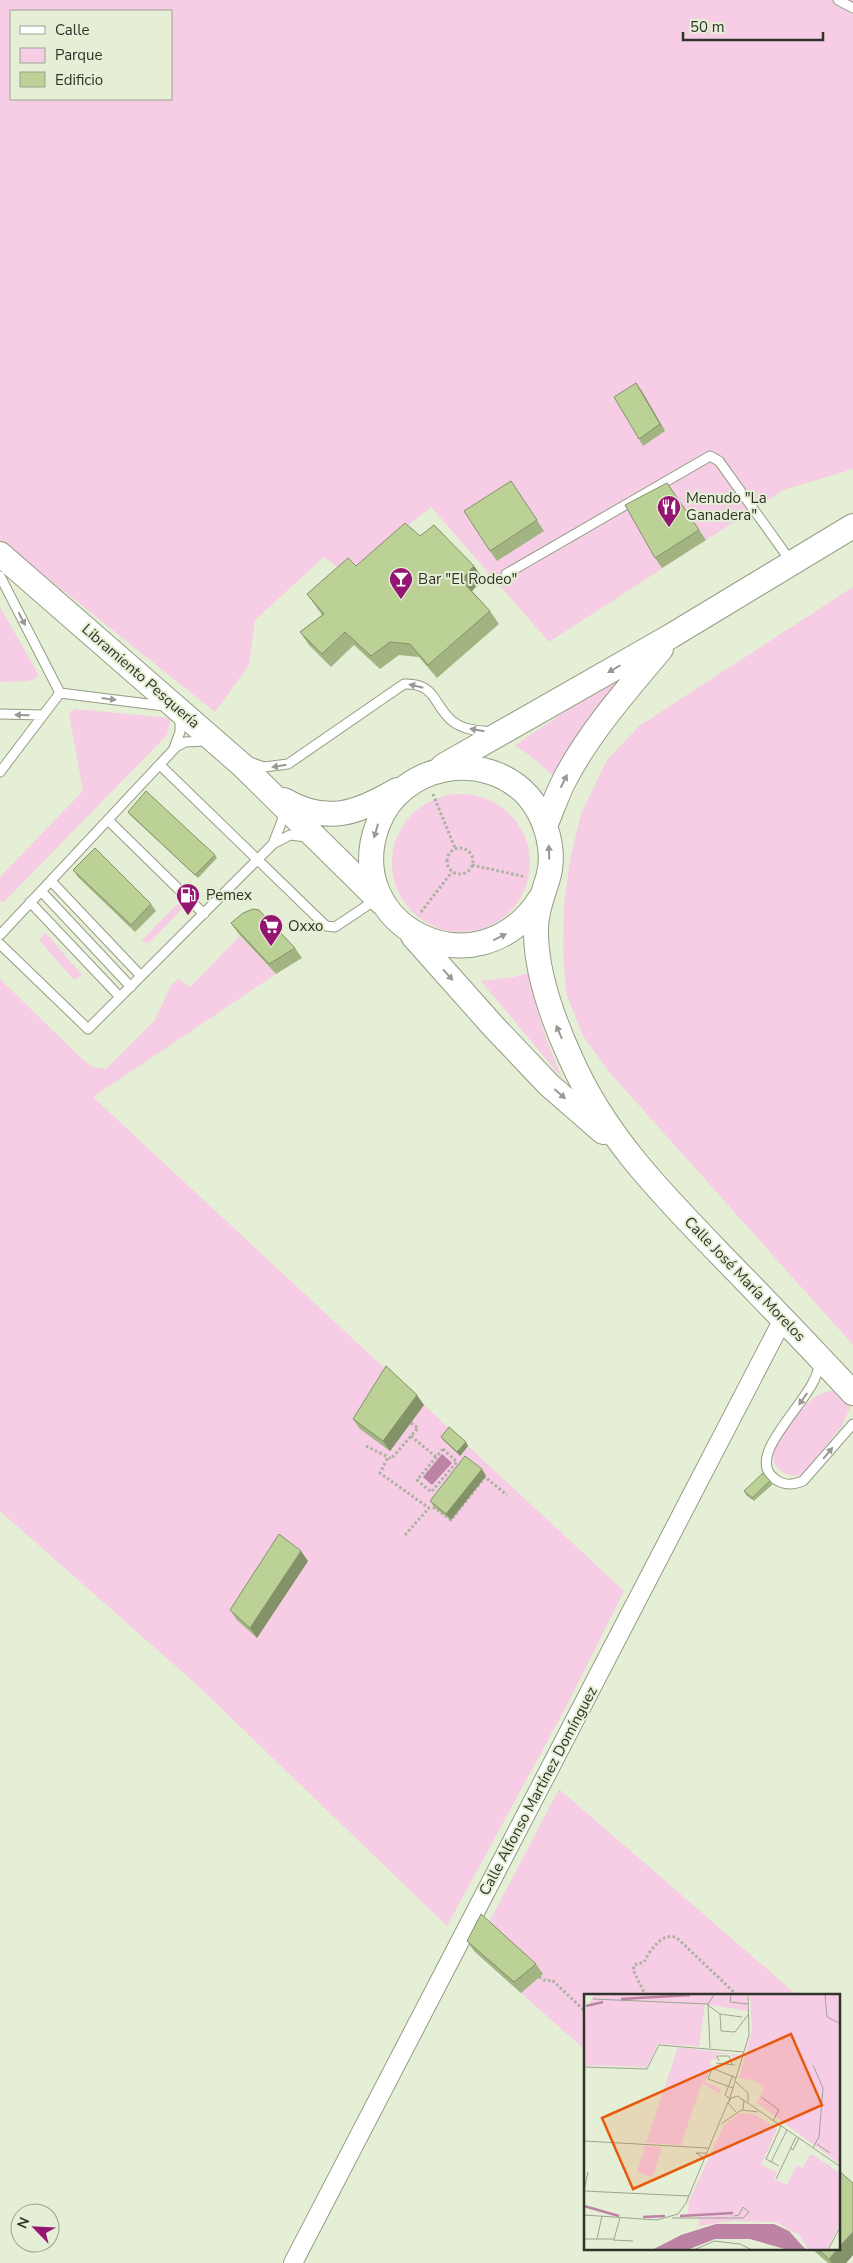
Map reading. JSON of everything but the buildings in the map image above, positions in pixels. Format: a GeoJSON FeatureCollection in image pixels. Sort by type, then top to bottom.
{"type":"FeatureCollection","features":[{"type":"Feature","properties":{"kind":"main road"},"geometry":{"type":"LineString","coordinates":[[274,795],[295,806],[328,814],[346,814],[372,805],[671,636],[853,526]]}},
{"type":"Feature","properties":{"kind":"main road","name":"Libramiento Pesquería"},"geometry":{"type":"LineString","coordinates":[[0,554],[274,795]]}},
{"type":"Feature","properties":{"kind":"main road"},"geometry":{"type":"LineString","coordinates":[[545,826],[564,780],[584,746],[609,710],[671,636]]}},
{"type":"Feature","properties":{"kind":"main road"},"geometry":{"type":"LineString","coordinates":[[466,767],[484,770],[515,784],[528,796],[538,810],[545,826],[550,850],[536,917],[536,938],[553,1017],[572,1063],[603,1120],[637,1164],[549,1084],[493,1026],[384,902],[376,884],[372,864],[373,844],[378,824],[387,807],[400,791],[425,775],[449,768],[466,767]]}},
{"type":"Feature","properties":{"kind":"main road"},"geometry":{"type":"LineString","coordinates":[[274,795],[403,924],[429,940],[443,944],[471,946],[485,943],[511,931],[532,911],[543,890]]}},
{"type":"Feature","properties":{"kind":"main road","name":"Calle José María Morelos"},"geometry":{"type":"LineString","coordinates":[[637,1164],[853,1393]]}},
{"type":"Feature","properties":{"kind":"street","name":"Calle Alfonso Martínez Domínguez"},"geometry":{"type":"LineString","coordinates":[[293,2263],[783,1319]]}},
{"type":"Feature","properties":{"kind":"lane"},"geometry":{"type":"LineString","coordinates":[[838,0],[853,8]]}},
{"type":"Feature","properties":{"kind":"lane"},"geometry":{"type":"LineString","coordinates":[[506,574],[710,456],[719,461],[792,563]]}},
{"type":"Feature","properties":{"kind":"lane"},"geometry":{"type":"LineString","coordinates":[[0,576],[60,693]]}},
{"type":"Feature","properties":{"kind":"lane"},"geometry":{"type":"LineString","coordinates":[[0,935],[172,751],[185,742],[220,746],[264,767],[288,764],[404,684],[414,684],[429,691],[449,719],[460,725],[481,731],[507,730]]}},
{"type":"Feature","properties":{"kind":"lane"},"geometry":{"type":"LineString","coordinates":[[60,693],[176,707],[180,718],[180,732],[172,751]]}},
{"type":"Feature","properties":{"kind":"lane"},"geometry":{"type":"LineString","coordinates":[[0,772],[60,693]]}},
{"type":"Feature","properties":{"kind":"lane"},"geometry":{"type":"LineString","coordinates":[[0,714],[43,715]]}},
{"type":"Feature","properties":{"kind":"lane"},"geometry":{"type":"LineString","coordinates":[[160,765],[326,926],[330,928],[335,927],[377,899]]}},
{"type":"Feature","properties":{"kind":"lane"},"geometry":{"type":"LineString","coordinates":[[273,844],[283,815],[274,795]]}},
{"type":"Feature","properties":{"kind":"lane"},"geometry":{"type":"LineString","coordinates":[[108,820],[204,914]]}},
{"type":"Feature","properties":{"kind":"lane"},"geometry":{"type":"LineString","coordinates":[[0,944],[88,1029],[273,844],[283,838],[296,835],[322,843]]}},
{"type":"Feature","properties":{"kind":"lane"},"geometry":{"type":"LineString","coordinates":[[50,881],[141,976]]}},
{"type":"Feature","properties":{"kind":"lane"},"geometry":{"type":"LineString","coordinates":[[41,891],[130,987]]}},
{"type":"Feature","properties":{"kind":"lane"},"geometry":{"type":"LineString","coordinates":[[30,902],[120,997]]}},
{"type":"Feature","properties":{"kind":"lane"},"geometry":{"type":"LineString","coordinates":[[817,1355],[819,1367],[815,1380],[767,1450],[766,1466],[770,1475],[785,1484],[792,1485],[804,1481],[853,1424]]}},
{"type":"Feature","properties":{"kind":"path"},"geometry":{"type":"LineString","coordinates":[[425,775],[456,848]]}},
{"type":"Feature","properties":{"kind":"path"},"geometry":{"type":"LineString","coordinates":[[456,848],[468,850],[472,856],[472,865],[464,874],[452,872],[446,861],[449,853],[456,848]]}},
{"type":"Feature","properties":{"kind":"path"},"geometry":{"type":"LineString","coordinates":[[472,865],[543,890]]}},
{"type":"Feature","properties":{"kind":"path"},"geometry":{"type":"LineString","coordinates":[[403,924],[452,872]]}},
{"type":"Feature","properties":{"kind":"path"},"geometry":{"type":"LineString","coordinates":[[366,1446],[391,1459],[418,1428],[411,1422]]}},
{"type":"Feature","properties":{"kind":"path"},"geometry":{"type":"LineString","coordinates":[[411,1436],[436,1458]]}},
{"type":"Feature","properties":{"kind":"path"},"geometry":{"type":"LineString","coordinates":[[383,1455],[387,1448]]}},
{"type":"Feature","properties":{"kind":"path"},"geometry":{"type":"LineString","coordinates":[[443,1449],[457,1462],[450,1469],[431,1492],[417,1480],[443,1449]]}},
{"type":"Feature","properties":{"kind":"path"},"geometry":{"type":"LineString","coordinates":[[388,1457],[380,1473],[429,1508],[435,1508],[451,1520],[485,1477],[507,1495]]}},
{"type":"Feature","properties":{"kind":"path"},"geometry":{"type":"LineString","coordinates":[[450,1469],[455,1473]]}},
{"type":"Feature","properties":{"kind":"path"},"geometry":{"type":"LineString","coordinates":[[406,1535],[429,1508]]}},
{"type":"Feature","properties":{"kind":"path"},"geometry":{"type":"LineString","coordinates":[[645,1994],[634,1966],[644,1962],[650,1951],[665,1937],[671,1935],[678,1938],[736,1994]]}},
{"type":"Feature","properties":{"kind":"path"},"geometry":{"type":"LineString","coordinates":[[539,1977],[546,1982],[552,1980],[584,2010]]}},
{"type":"Feature","properties":{"kind":"green space"},"geometry":{"type":"Polygon","coordinates":[[[0,0],[853,0],[853,469],[783,490],[549,642],[431,507],[347,574],[324,557],[255,620],[249,665],[215,712],[0,540],[0,0]]]}},
{"type":"Feature","properties":{"kind":"green space"},"geometry":{"type":"Polygon","coordinates":[[[853,587],[853,1345],[611,1074],[583,1036],[566,993],[563,949],[564,904],[570,860],[581,814],[607,760],[639,726],[853,587]]]}},
{"type":"Feature","properties":{"kind":"green space"},"geometry":{"type":"Polygon","coordinates":[[[0,607],[36,670],[38,675],[36,678],[28,681],[0,682],[0,607]]]}},
{"type":"Feature","properties":{"kind":"green space"},"geometry":{"type":"Polygon","coordinates":[[[623,673],[554,777],[537,761],[515,745],[623,673]]]}},
{"type":"Feature","properties":{"kind":"green space"},"geometry":{"type":"Polygon","coordinates":[[[75,709],[171,718],[167,735],[3,903],[0,900],[0,877],[83,791],[69,714],[75,709]]]}},
{"type":"Feature","properties":{"kind":"green space"},"geometry":{"type":"Polygon","coordinates":[[[461,794],[487,799],[510,814],[525,837],[530,863],[525,889],[510,912],[487,927],[461,932],[435,927],[412,912],[397,889],[392,863],[397,837],[412,814],[435,799],[461,794]]]}},
{"type":"Feature","properties":{"kind":"green space"},"geometry":{"type":"Polygon","coordinates":[[[180,904],[182,906],[181,910],[149,943],[141,941],[176,905],[180,904]]]}},
{"type":"Feature","properties":{"kind":"green space"},"geometry":{"type":"Polygon","coordinates":[[[46,933],[82,975],[74,980],[39,940],[46,933]]]}},
{"type":"Feature","properties":{"kind":"green space"},"geometry":{"type":"Polygon","coordinates":[[[240,936],[276,974],[93,1097],[624,1591],[568,1703],[447,1926],[196,1684],[0,1511],[0,979],[82,1059],[93,1067],[106,1069],[155,1020],[171,985],[178,979],[190,987],[240,936]]]}},
{"type":"Feature","properties":{"kind":"green space"},"geometry":{"type":"Polygon","coordinates":[[[528,973],[542,1026],[562,1078],[481,981],[514,977],[528,973]]]}},
{"type":"Feature","properties":{"kind":"green space"},"geometry":{"type":"Polygon","coordinates":[[[836,1390],[851,1405],[842,1426],[802,1475],[788,1475],[783,1472],[778,1468],[773,1457],[777,1444],[808,1402],[816,1396],[836,1390]]]}},
{"type":"Feature","properties":{"kind":"green space"},"geometry":{"type":"Polygon","coordinates":[[[559,1789],[796,1994],[584,1994],[584,2049],[474,1951],[559,1789]]]}},
{"type":"Feature","properties":{"kind":"shaded area"},"geometry":{"type":"Polygon","coordinates":[[[442,1454],[452,1463],[432,1485],[423,1477],[442,1454]]]}},
{"type":"Feature","properties":{"kind":"place","name":"Menudo \"La Ganadera\""},"geometry":{"type":"Point","coordinates":[669,528]}},
{"type":"Feature","properties":{"kind":"place","name":"Bar \"El Rodeo\""},"geometry":{"type":"Point","coordinates":[401,600]}},
{"type":"Feature","properties":{"kind":"place","name":"Pemex"},"geometry":{"type":"Point","coordinates":[188,916]}},
{"type":"Feature","properties":{"kind":"place","name":"Oxxo"},"geometry":{"type":"Point","coordinates":[271,947]}}]}
